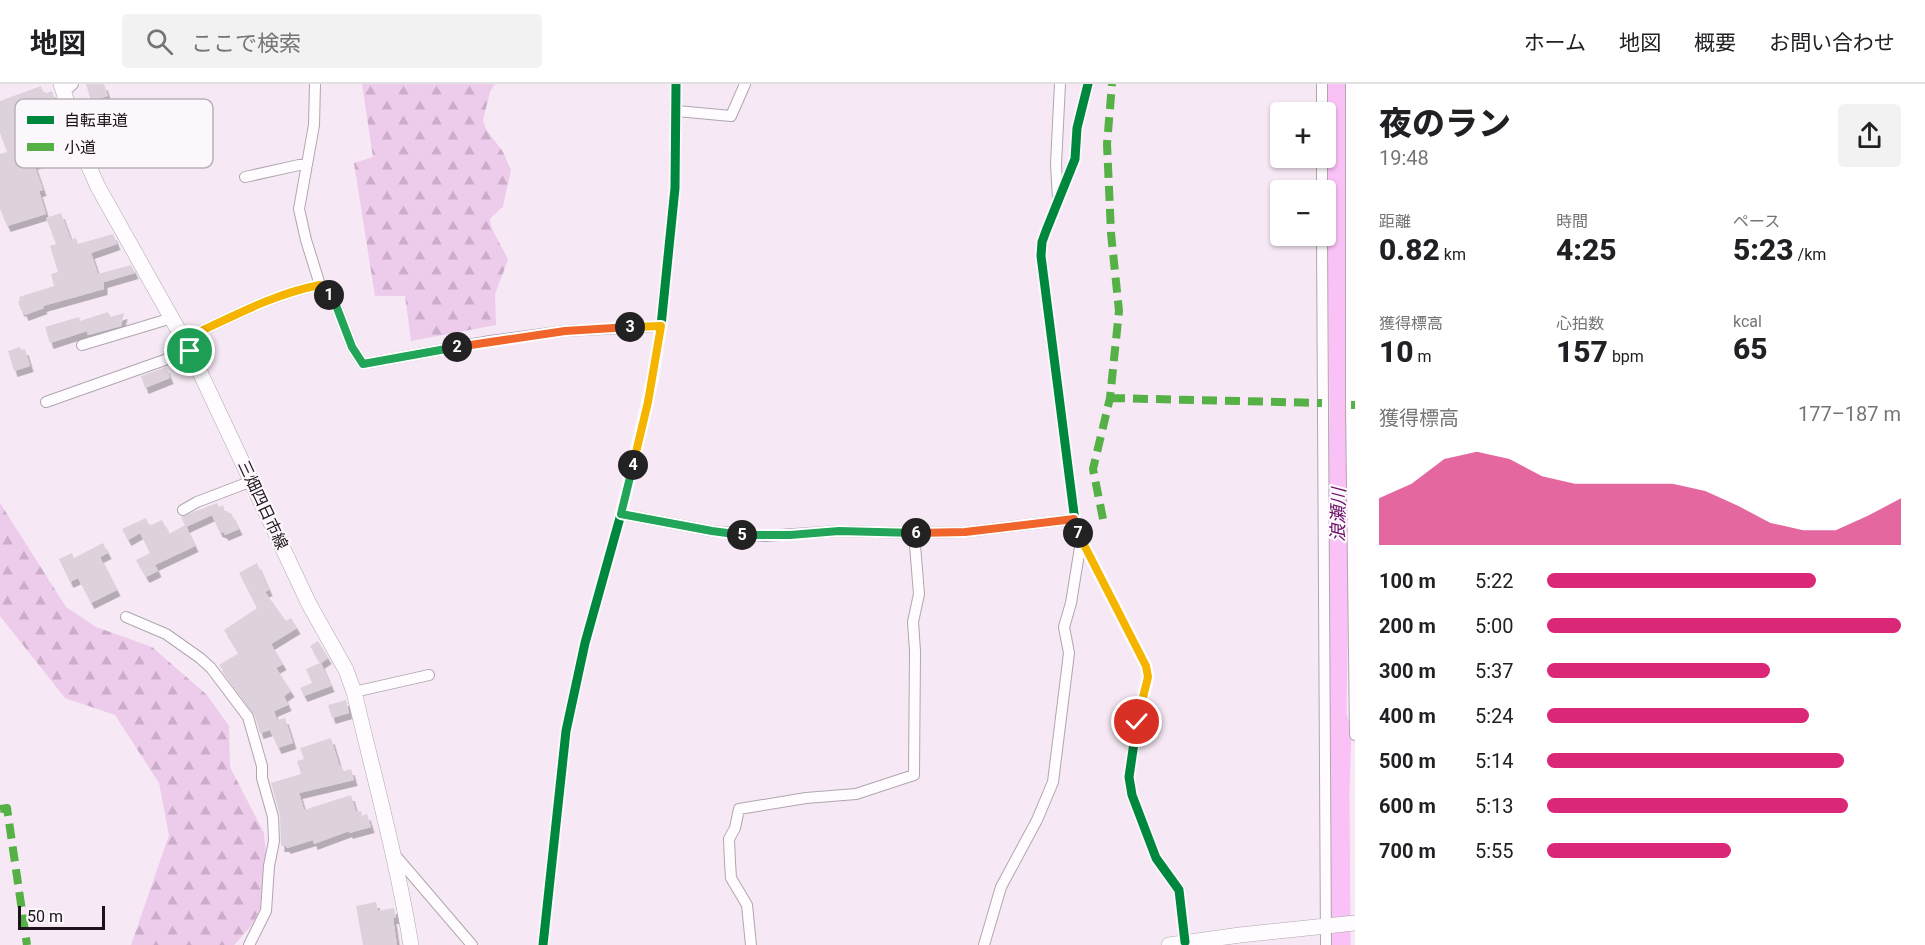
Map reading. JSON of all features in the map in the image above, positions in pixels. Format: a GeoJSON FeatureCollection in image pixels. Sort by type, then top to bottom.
{"type":"FeatureCollection","features":[{"type":"Feature","properties":{"kind":"main road","name":"三畑四日市線"},"geometry":{"type":"LineString","coordinates":[[89,168],[187,345],[309,604],[346,670],[354,692],[393,853],[411,945]]}},
{"type":"Feature","properties":{"kind":"main road"},"geometry":{"type":"LineString","coordinates":[[1169,945],[1354,923]]}},
{"type":"Feature","properties":{"kind":"street"},"geometry":{"type":"LineString","coordinates":[[315,84],[314,125],[299,209],[320,285],[334,300],[352,347],[363,364],[490,341],[565,331],[661,326]]}},
{"type":"Feature","properties":{"kind":"street"},"geometry":{"type":"LineString","coordinates":[[543,945],[566,731],[585,644],[621,514],[648,402],[661,326],[675,188],[676,84]]}},
{"type":"Feature","properties":{"kind":"street"},"geometry":{"type":"LineString","coordinates":[[676,111],[731,116],[745,84]]}},
{"type":"Feature","properties":{"kind":"street"},"geometry":{"type":"LineString","coordinates":[[1058,199],[1056,164],[1060,84]]}},
{"type":"Feature","properties":{"kind":"street"},"geometry":{"type":"LineString","coordinates":[[1088,84],[1077,128],[1075,159],[1042,242],[1041,256],[1074,519],[1081,541],[1146,666],[1148,677],[1137,722],[1129,777],[1132,795],[1156,858],[1179,890],[1185,942]]}},
{"type":"Feature","properties":{"kind":"street"},"geometry":{"type":"LineString","coordinates":[[1322,84],[1322,102]]}},
{"type":"Feature","properties":{"kind":"street"},"geometry":{"type":"LineString","coordinates":[[1351,84],[1351,405],[1355,735]]}},
{"type":"Feature","properties":{"kind":"street"},"geometry":{"type":"LineString","coordinates":[[245,177],[307,165]]}},
{"type":"Feature","properties":{"kind":"street"},"geometry":{"type":"LineString","coordinates":[[1322,246],[1326,945]]}},
{"type":"Feature","properties":{"kind":"street"},"geometry":{"type":"LineString","coordinates":[[46,402],[187,345],[265,301],[320,285]]}},
{"type":"Feature","properties":{"kind":"street"},"geometry":{"type":"LineString","coordinates":[[82,345],[172,318]]}},
{"type":"Feature","properties":{"kind":"street"},"geometry":{"type":"LineString","coordinates":[[183,510],[197,502],[252,481]]}},
{"type":"Feature","properties":{"kind":"street"},"geometry":{"type":"LineString","coordinates":[[621,514],[712,531],[748,535],[850,531],[965,532],[1074,519]]}},
{"type":"Feature","properties":{"kind":"street"},"geometry":{"type":"LineString","coordinates":[[751,945],[747,905],[731,878],[729,839],[735,828],[739,809],[806,798],[856,794],[914,775],[915,651],[913,622],[919,594],[914,533]]}},
{"type":"Feature","properties":{"kind":"street"},"geometry":{"type":"LineString","coordinates":[[984,945],[1001,887],[1042,812],[1053,782],[1069,653],[1064,627],[1071,603],[1081,541]]}},
{"type":"Feature","properties":{"kind":"street"},"geometry":{"type":"LineString","coordinates":[[126,617],[166,633],[200,658],[248,717],[262,766],[262,778],[273,818],[274,841],[269,866],[266,911],[249,945]]}},
{"type":"Feature","properties":{"kind":"street"},"geometry":{"type":"LineString","coordinates":[[354,692],[429,675]]}},
{"type":"Feature","properties":{"kind":"street"},"geometry":{"type":"LineString","coordinates":[[393,853],[472,945]]}},
{"type":"Feature","properties":{"kind":"green space"},"geometry":{"type":"Polygon","coordinates":[[[362,84],[495,84],[490,92],[483,120],[486,129],[503,152],[511,170],[503,206],[490,219],[508,260],[495,294],[496,325],[411,341],[405,296],[375,296],[354,163],[373,157],[362,84]]]}},
{"type":"Feature","properties":{"kind":"green space"},"geometry":{"type":"Polygon","coordinates":[[[0,503],[66,607],[96,627],[152,647],[207,695],[229,726],[230,767],[264,833],[269,891],[252,925],[234,945],[131,945],[169,835],[159,783],[115,715],[65,698],[0,616],[0,503]]]}},
{"type":"Feature","properties":{"kind":"building"},"geometry":{"type":"Polygon","coordinates":[[[86,84],[104,84],[108,96],[90,99],[86,84]]]}},
{"type":"Feature","properties":{"kind":"building"},"geometry":{"type":"Polygon","coordinates":[[[41,86],[44,94],[52,91],[55,99],[15,99],[15,168],[35,168],[43,190],[39,191],[46,214],[7,226],[0,209],[0,154],[7,152],[0,133],[0,101],[41,86]]]}},
{"type":"Feature","properties":{"kind":"building"},"geometry":{"type":"Polygon","coordinates":[[[61,213],[71,240],[76,238],[78,244],[113,234],[117,244],[91,253],[98,274],[131,265],[135,273],[104,282],[104,289],[43,306],[44,308],[25,315],[23,310],[21,311],[19,297],[54,286],[51,274],[58,272],[50,246],[56,244],[46,218],[61,213]]]}},
{"type":"Feature","properties":{"kind":"building"},"geometry":{"type":"Polygon","coordinates":[[[108,312],[111,317],[124,313],[121,326],[88,335],[87,331],[50,343],[45,327],[79,317],[80,321],[108,312]]]}},
{"type":"Feature","properties":{"kind":"building"},"geometry":{"type":"Polygon","coordinates":[[[20,347],[21,350],[25,349],[30,366],[14,371],[8,351],[20,347]]]}},
{"type":"Feature","properties":{"kind":"building"},"geometry":{"type":"Polygon","coordinates":[[[166,367],[170,378],[145,388],[141,376],[166,367]]]}},
{"type":"Feature","properties":{"kind":"building"},"geometry":{"type":"Polygon","coordinates":[[[217,503],[219,507],[223,505],[225,512],[231,513],[239,529],[225,535],[219,531],[212,515],[186,527],[181,517],[217,503]]]}},
{"type":"Feature","properties":{"kind":"building"},"geometry":{"type":"Polygon","coordinates":[[[146,518],[149,526],[162,520],[169,534],[185,525],[195,546],[155,565],[158,571],[146,577],[136,560],[150,553],[140,533],[128,540],[122,529],[146,518]]]}},
{"type":"Feature","properties":{"kind":"building"},"geometry":{"type":"Polygon","coordinates":[[[103,543],[108,553],[100,557],[117,590],[91,603],[78,578],[70,582],[59,559],[72,553],[74,558],[103,543]]]}},
{"type":"Feature","properties":{"kind":"building"},"geometry":{"type":"Polygon","coordinates":[[[257,563],[269,590],[265,592],[286,621],[291,618],[297,628],[271,644],[283,664],[276,668],[291,691],[284,696],[288,705],[274,711],[277,720],[285,718],[293,743],[278,748],[270,730],[260,733],[254,713],[219,665],[239,653],[224,630],[257,608],[239,573],[257,563]]]}},
{"type":"Feature","properties":{"kind":"building"},"geometry":{"type":"Polygon","coordinates":[[[318,641],[328,658],[321,663],[331,686],[304,696],[300,688],[312,683],[306,669],[320,663],[310,646],[318,641]]]}},
{"type":"Feature","properties":{"kind":"building"},"geometry":{"type":"Polygon","coordinates":[[[346,700],[349,713],[332,718],[328,705],[346,700]]]}},
{"type":"Feature","properties":{"kind":"building"},"geometry":{"type":"Polygon","coordinates":[[[331,738],[339,764],[344,771],[351,769],[354,780],[299,793],[304,810],[351,795],[356,812],[361,811],[362,816],[367,814],[371,827],[349,833],[349,831],[314,844],[313,840],[287,848],[281,846],[280,816],[271,783],[301,774],[297,761],[304,759],[300,748],[331,738]]]}},
{"type":"Feature","properties":{"kind":"building"},"geometry":{"type":"Polygon","coordinates":[[[376,902],[378,911],[394,908],[396,918],[393,918],[397,945],[363,945],[356,906],[376,902]]]}},
{"type":"Feature","properties":{"kind":"waterway","name":"浪瀬川"},"geometry":{"type":"LineString","coordinates":[[1336,84],[1340,410],[1336,715],[1341,732],[1340,945]]}},
{"type":"Feature","properties":{"kind":"marked path"},"geometry":{"type":"LineString","coordinates":[[1103,519],[1093,469],[1110,398],[1119,311],[1111,233],[1107,144],[1112,84]]}},
{"type":"Feature","properties":{"kind":"marked path"},"geometry":{"type":"LineString","coordinates":[[1110,398],[1322,403]]}},
{"type":"Feature","properties":{"kind":"marked path"},"geometry":{"type":"LineString","coordinates":[[0,809],[7,808],[27,945]]}},
{"type":"Feature","properties":{"kind":"cycle path"},"geometry":{"type":"LineString","coordinates":[[543,945],[566,731],[585,643],[621,514],[653,377],[661,326],[675,188],[676,84]]}},
{"type":"Feature","properties":{"kind":"cycle path"},"geometry":{"type":"LineString","coordinates":[[1088,84],[1077,128],[1075,159],[1042,242],[1041,256],[1076,529],[1146,666],[1148,677],[1137,722],[1129,777],[1132,795],[1156,858],[1179,890],[1185,942]]}},
{"type":"Feature","properties":{"kind":"route"},"geometry":{"type":"LineString","coordinates":[[190,351],[184,339],[265,301],[320,285],[334,300],[352,347],[363,364],[490,341],[565,331],[661,326],[648,402],[621,514],[712,531],[765,536],[839,531],[965,532],[1074,519],[1081,541],[1138,655],[1146,666],[1148,677],[1137,722]]}}]}
